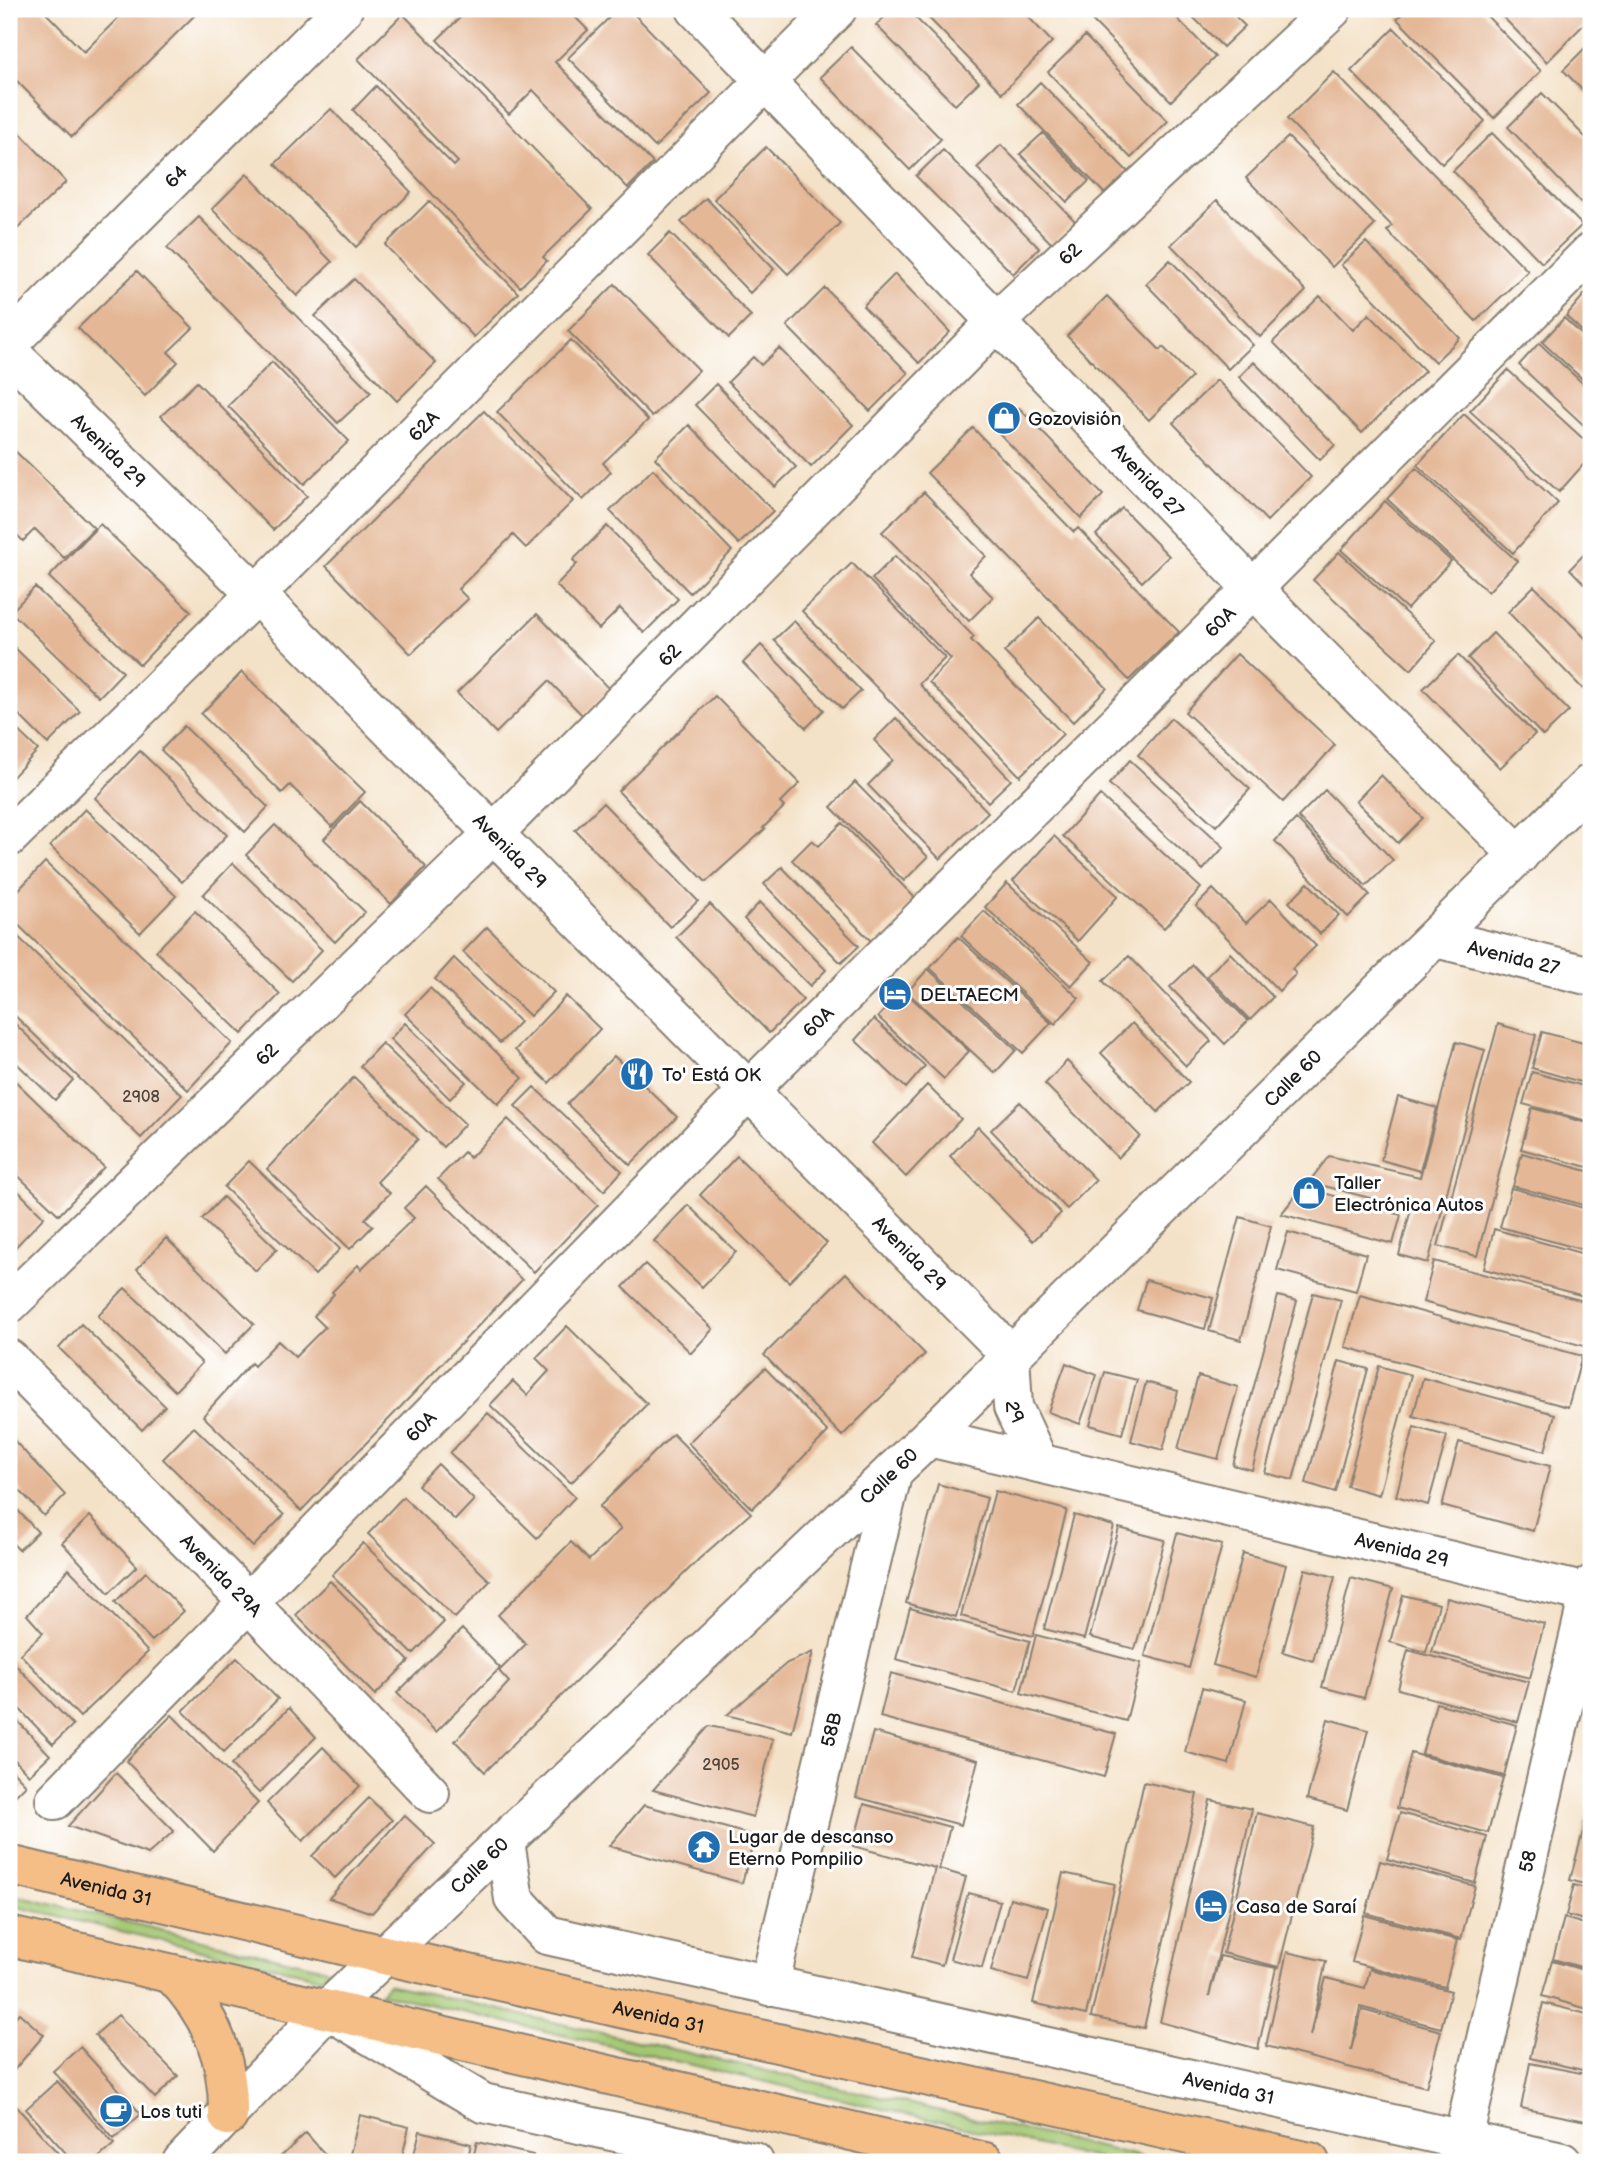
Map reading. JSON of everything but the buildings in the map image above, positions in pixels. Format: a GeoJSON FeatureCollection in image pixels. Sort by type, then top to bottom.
{"type":"FeatureCollection","features":[{"type":"Feature","properties":{"kind":"main road","name":"Avenida 31"},"geometry":{"type":"LineString","coordinates":[[9,1865],[384,1955],[1311,2162]]}},
{"type":"Feature","properties":{"kind":"main road"},"geometry":{"type":"LineString","coordinates":[[9,1936],[985,2162]]}},
{"type":"Feature","properties":{"kind":"main road"},"geometry":{"type":"LineString","coordinates":[[172,1974],[205,2015],[217,2039],[229,2090],[228,2116]]}},
{"type":"Feature","properties":{"kind":"street","name":"64"},"geometry":{"type":"LineString","coordinates":[[9,343],[343,9]]}},
{"type":"Feature","properties":{"kind":"street","name":"Avenida 27"},"geometry":{"type":"LineString","coordinates":[[695,9],[1252,588],[1519,855]]}},
{"type":"Feature","properties":{"kind":"street","name":"62A"},"geometry":{"type":"LineString","coordinates":[[9,837],[256,594],[836,9]]}},
{"type":"Feature","properties":{"kind":"street","name":"62"},"geometry":{"type":"LineString","coordinates":[[9,1304],[494,833],[996,322],[1332,9]]}},
{"type":"Feature","properties":{"kind":"street","name":"60A"},"geometry":{"type":"LineString","coordinates":[[55,1800],[749,1090],[1591,253]]}},
{"type":"Feature","properties":{"kind":"street","name":"Avenida 29"},"geometry":{"type":"LineString","coordinates":[[9,352],[256,594],[1010,1354]]}},
{"type":"Feature","properties":{"kind":"street","name":"Calle 60"},"geometry":{"type":"LineString","coordinates":[[182,2162],[327,2010],[929,1437],[1010,1354],[1591,783]]}},
{"type":"Feature","properties":{"kind":"street","name":"Avenida 27"},"geometry":{"type":"LineString","coordinates":[[1436,938],[1591,976]]}},
{"type":"Feature","properties":{"kind":"street","name":"29"},"geometry":{"type":"LineString","coordinates":[[1010,1354],[1013,1407],[1039,1463]]}},
{"type":"Feature","properties":{"kind":"street","name":"Avenida 29A"},"geometry":{"type":"LineString","coordinates":[[9,1359],[248,1602],[430,1793]]}},
{"type":"Feature","properties":{"kind":"street","name":"Avenida 29"},"geometry":{"type":"LineString","coordinates":[[929,1437],[1591,1591]]}},
{"type":"Feature","properties":{"kind":"street","name":"58B"},"geometry":{"type":"LineString","coordinates":[[769,1986],[893,1471]]}},
{"type":"Feature","properties":{"kind":"street","name":"58"},"geometry":{"type":"LineString","coordinates":[[1463,2138],[1591,1591]]}},
{"type":"Feature","properties":{"kind":"street","name":"Avenida 31"},"geometry":{"type":"LineString","coordinates":[[505,1842],[514,1899],[547,1936],[1562,2162]]}},
{"type":"Feature","properties":{"kind":"street"},"geometry":{"type":"LineString","coordinates":[[327,2010],[484,2103],[739,2160]]}},
{"type":"Feature","properties":{"kind":"green space"},"geometry":{"type":"Polygon","coordinates":[[[9,1894],[329,1970],[321,1978],[9,1905],[9,1894]]]}},
{"type":"Feature","properties":{"kind":"green space"},"geometry":{"type":"Polygon","coordinates":[[[388,1984],[1164,2162],[1113,2162],[380,1993],[388,1984]]]}},
{"type":"Feature","properties":{"kind":"place","name":"Gozovisión"},"geometry":{"type":"Point","coordinates":[1004,418]}},
{"type":"Feature","properties":{"kind":"place","name":"DELTAECM"},"geometry":{"type":"Point","coordinates":[895,994]}},
{"type":"Feature","properties":{"kind":"place","name":"To' Está OK"},"geometry":{"type":"Point","coordinates":[637,1074]}},
{"type":"Feature","properties":{"kind":"place","name":"Taller Electrónica Autos"},"geometry":{"type":"Point","coordinates":[1309,1193]}},
{"type":"Feature","properties":{"kind":"place","name":"Lugar de descanso Eterno Pompilio"},"geometry":{"type":"Point","coordinates":[704,1847]}},
{"type":"Feature","properties":{"kind":"place","name":"Casa de Saraí"},"geometry":{"type":"Point","coordinates":[1211,1906]}},
{"type":"Feature","properties":{"kind":"place","name":"Los tuti"},"geometry":{"type":"Point","coordinates":[116,2111]}}]}
